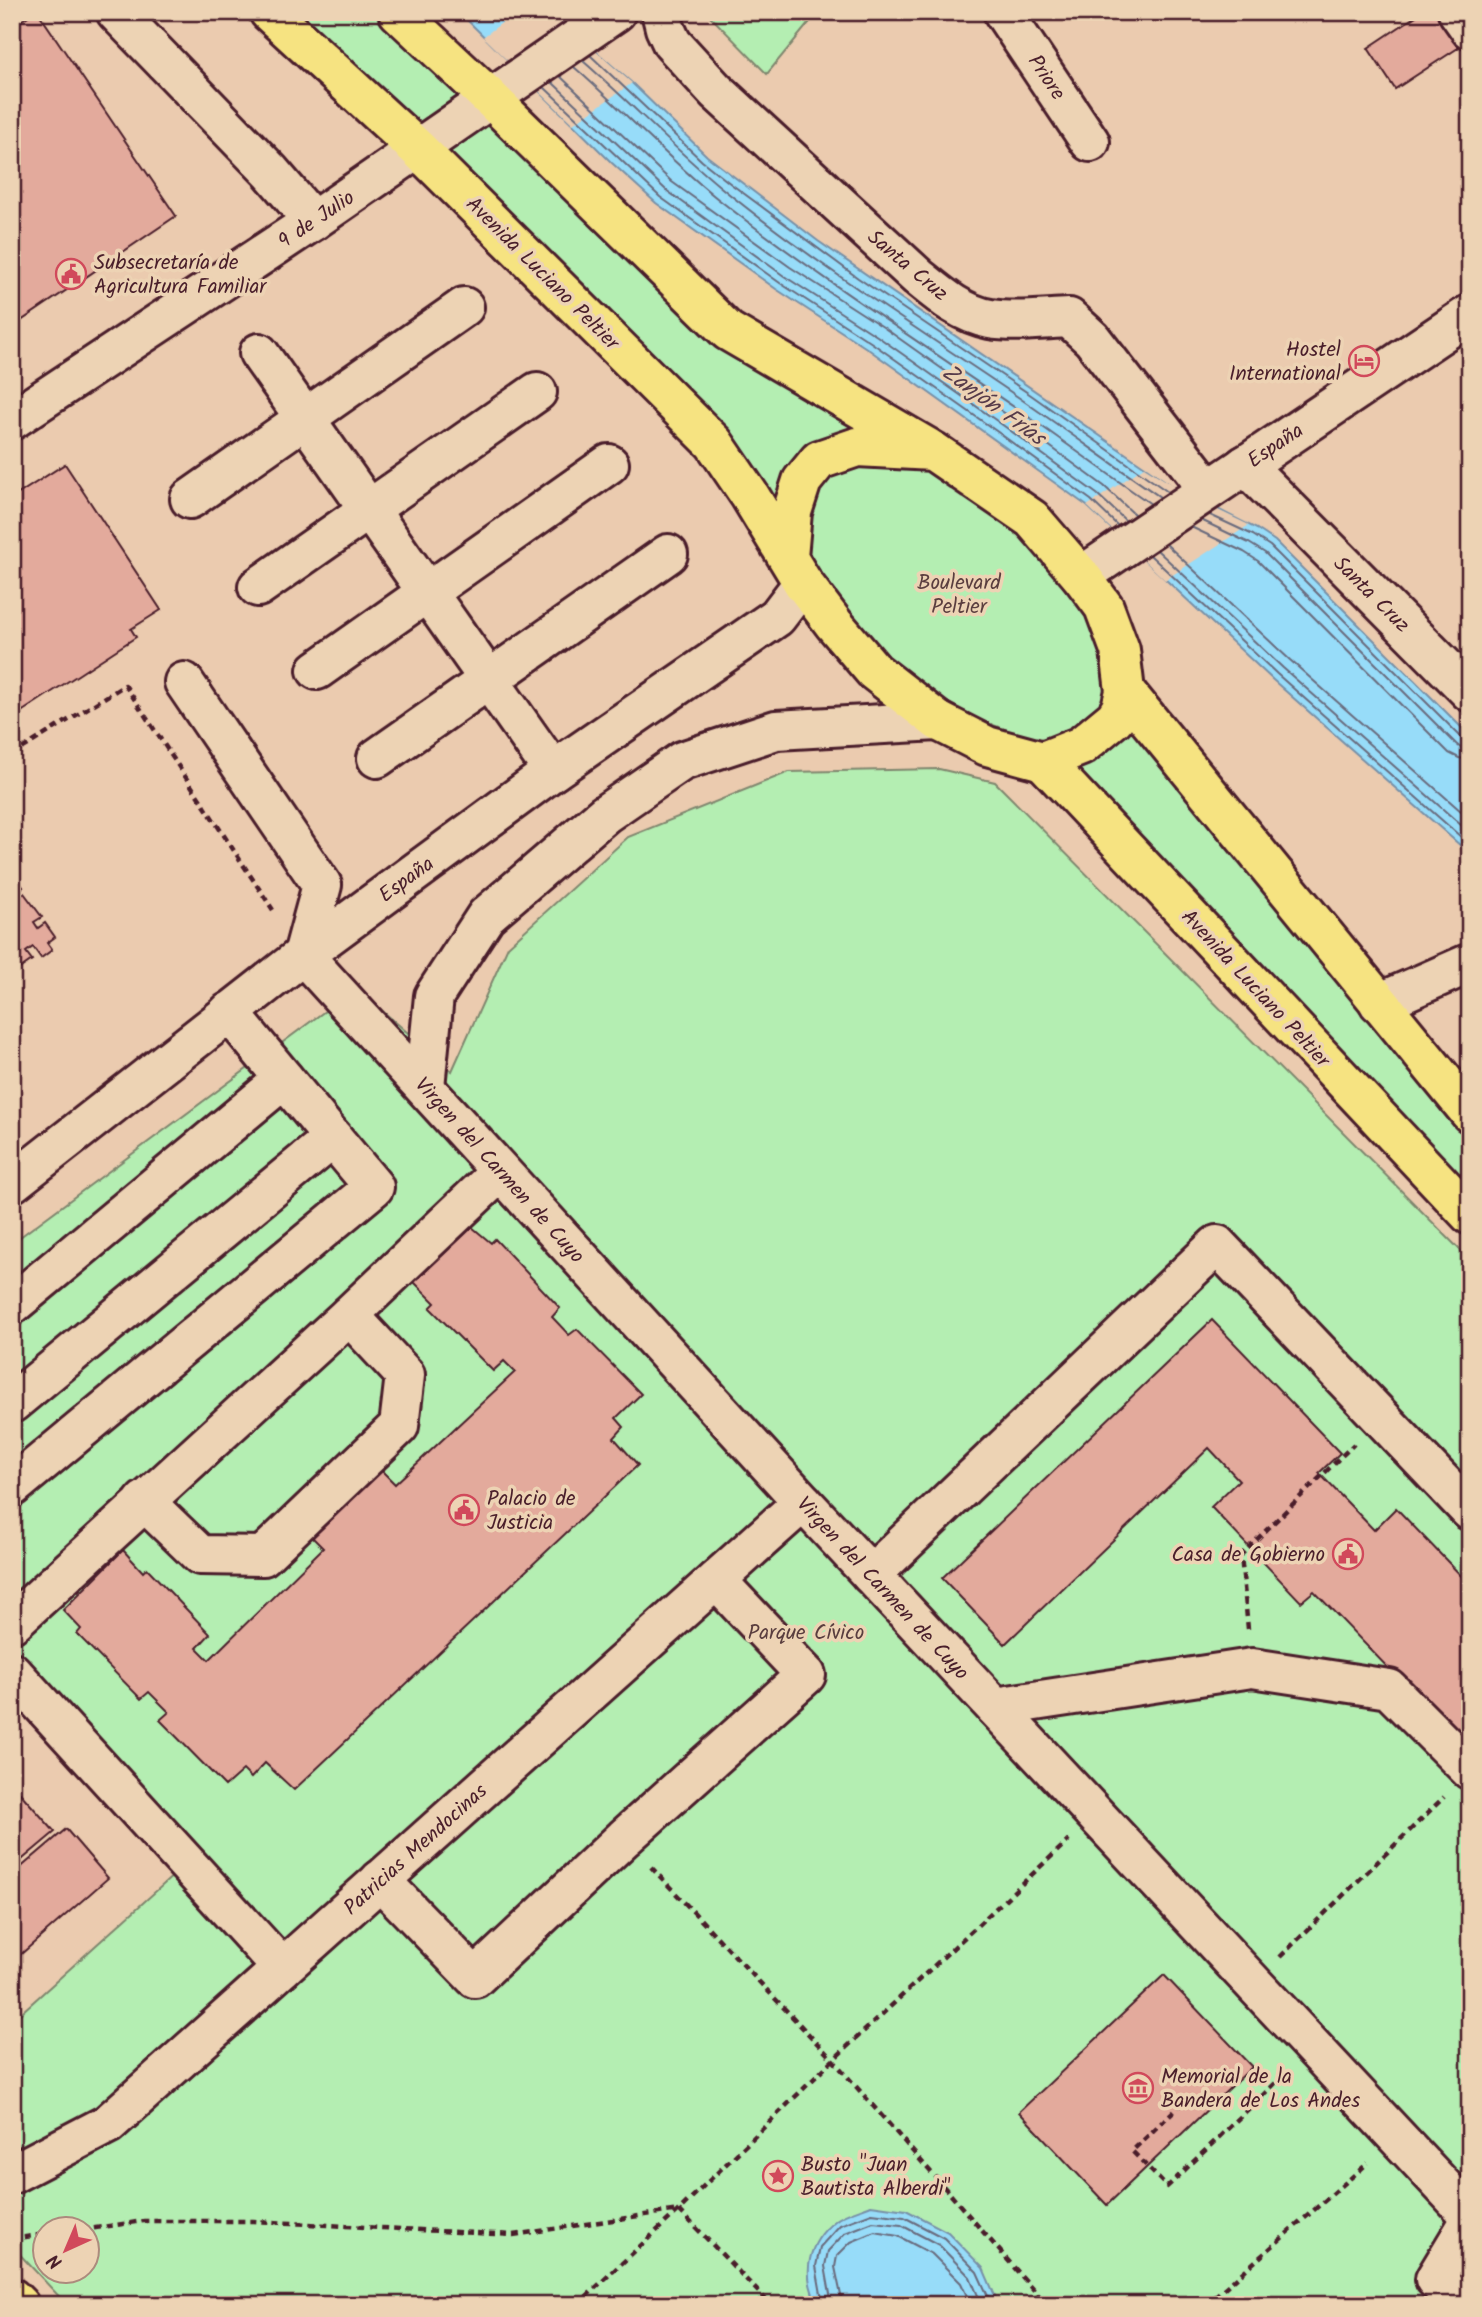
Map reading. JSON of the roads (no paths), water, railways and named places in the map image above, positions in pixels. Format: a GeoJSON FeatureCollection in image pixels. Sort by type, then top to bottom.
{"type":"FeatureCollection","features":[{"type":"Feature","properties":{"kind":"main road","name":"Avenida Luciano Peltier"},"geometry":{"type":"LineString","coordinates":[[269,12],[418,149],[714,443],[795,570],[874,671],[939,721],[987,746],[1043,761],[1470,1215]]}},
{"type":"Feature","properties":{"kind":"main road"},"geometry":{"type":"LineString","coordinates":[[398,12],[728,331],[933,451],[1032,520],[1081,576],[1104,607],[1120,650],[1125,691],[1121,708],[1115,718],[1081,747],[1043,761]]}},
{"type":"Feature","properties":{"kind":"main road"},"geometry":{"type":"LineString","coordinates":[[795,570],[792,512],[802,481],[819,460],[858,447],[933,451]]}},
{"type":"Feature","properties":{"kind":"main road"},"geometry":{"type":"LineString","coordinates":[[1125,691],[1470,1113]]}},
{"type":"Feature","properties":{"kind":"main road"},"geometry":{"type":"LineString","coordinates":[[12,2298],[19,2305]]}},
{"type":"Feature","properties":{"kind":"street"},"geometry":{"type":"LineString","coordinates":[[116,12],[271,172],[313,221]]}},
{"type":"Feature","properties":{"kind":"street","name":"9 de Julio"},"geometry":{"type":"LineString","coordinates":[[12,420],[313,221],[616,12]]}},
{"type":"Feature","properties":{"kind":"street","name":"Santa Cruz"},"geometry":{"type":"LineString","coordinates":[[661,12],[672,43],[716,91],[945,299],[966,311],[991,319],[1069,318],[1092,339],[1202,494]]}},
{"type":"Feature","properties":{"kind":"street","name":"Priore"},"geometry":{"type":"LineString","coordinates":[[1003,12],[1090,142]]}},
{"type":"Feature","properties":{"kind":"street"},"geometry":{"type":"LineString","coordinates":[[1458,12],[1470,29]]}},
{"type":"Feature","properties":{"kind":"street"},"geometry":{"type":"LineString","coordinates":[[190,499],[464,307]]}},
{"type":"Feature","properties":{"kind":"street","name":"España"},"geometry":{"type":"LineString","coordinates":[[1081,576],[1470,314]]}},
{"type":"Feature","properties":{"kind":"street"},"geometry":{"type":"LineString","coordinates":[[259,353],[553,771]]}},
{"type":"Feature","properties":{"kind":"street"},"geometry":{"type":"LineString","coordinates":[[258,587],[537,392]]}},
{"type":"Feature","properties":{"kind":"street"},"geometry":{"type":"LineString","coordinates":[[317,670],[609,464]]}},
{"type":"Feature","properties":{"kind":"street","name":"Santa Cruz"},"geometry":{"type":"LineString","coordinates":[[1245,465],[1470,692]]}},
{"type":"Feature","properties":{"kind":"street"},"geometry":{"type":"LineString","coordinates":[[377,758],[668,554]]}},
{"type":"Feature","properties":{"kind":"street","name":"España"},"geometry":{"type":"LineString","coordinates":[[12,1183],[303,955],[553,771],[777,617],[795,570]]}},
{"type":"Feature","properties":{"kind":"street"},"geometry":{"type":"LineString","coordinates":[[184,682],[322,885],[303,955]]}},
{"type":"Feature","properties":{"kind":"street"},"geometry":{"type":"LineString","coordinates":[[425,1087],[434,996],[478,928],[486,916],[606,814],[682,761],[776,730],[939,721]]}},
{"type":"Feature","properties":{"kind":"street","name":"Virgen del Carmen de Cuyo"},"geometry":{"type":"LineString","coordinates":[[303,955],[803,1502],[1397,2139],[1467,2209]]}},
{"type":"Feature","properties":{"kind":"street"},"geometry":{"type":"LineString","coordinates":[[1379,1003],[1469,964]]}},
{"type":"Feature","properties":{"kind":"street"},"geometry":{"type":"LineString","coordinates":[[12,1487],[373,1187],[229,1012]]}},
{"type":"Feature","properties":{"kind":"street"},"geometry":{"type":"LineString","coordinates":[[12,1305],[284,1079]]}},
{"type":"Feature","properties":{"kind":"street"},"geometry":{"type":"LineString","coordinates":[[12,1403],[333,1138]]}},
{"type":"Feature","properties":{"kind":"street"},"geometry":{"type":"LineString","coordinates":[[12,1623],[349,1315],[500,1172]]}},
{"type":"Feature","properties":{"kind":"street"},"geometry":{"type":"LineString","coordinates":[[871,1575],[1217,1245],[1470,1511]]}},
{"type":"Feature","properties":{"kind":"street"},"geometry":{"type":"LineString","coordinates":[[144,1501],[200,1555],[263,1556],[399,1426],[405,1375],[349,1315]]}},
{"type":"Feature","properties":{"kind":"street","name":"Patricias Mendocinas"},"geometry":{"type":"LineString","coordinates":[[12,2174],[108,2124],[803,1502]]}},
{"type":"Feature","properties":{"kind":"street"},"geometry":{"type":"LineString","coordinates":[[380,1880],[475,1978],[624,1838],[806,1675],[716,1580]]}},
{"type":"Feature","properties":{"kind":"street"},"geometry":{"type":"LineString","coordinates":[[995,1707],[1252,1668],[1389,1689],[1460,1780]]}},
{"type":"Feature","properties":{"kind":"street"},"geometry":{"type":"LineString","coordinates":[[12,1672],[282,1968]]}},
{"type":"Feature","properties":{"kind":"street"},"geometry":{"type":"LineString","coordinates":[[1461,2305],[1435,2279],[1467,2209]]}},
{"type":"Feature","properties":{"kind":"water","name":"Zanjón Frías"},"geometry":{"type":"Polygon","coordinates":[[[459,12],[551,12],[632,83],[707,156],[818,241],[1174,487],[1275,541],[1470,736],[1470,854],[1273,680],[1087,506],[868,349],[776,289],[656,203],[459,12]]]}},
{"type":"Feature","properties":{"kind":"water"},"geometry":{"type":"Polygon","coordinates":[[[871,2205],[906,2210],[948,2232],[983,2268],[999,2305],[818,2305],[810,2282],[813,2249],[826,2229],[839,2218],[871,2205]]]}},
{"type":"Feature","properties":{"kind":"place","name":"Subsecretaría de Agricultura Familiar"},"geometry":{"type":"Point","coordinates":[71,274]}},
{"type":"Feature","properties":{"kind":"place","name":"Hostel International"},"geometry":{"type":"Point","coordinates":[1364,361]}},
{"type":"Feature","properties":{"kind":"place","name":"Palacio de Justicia"},"geometry":{"type":"Point","coordinates":[464,1510]}},
{"type":"Feature","properties":{"kind":"place","name":"Casa de Gobierno"},"geometry":{"type":"Point","coordinates":[1348,1554]}},
{"type":"Feature","properties":{"kind":"place","name":"Memorial de la Bandera de Los Andes"},"geometry":{"type":"Point","coordinates":[1138,2088]}},
{"type":"Feature","properties":{"kind":"place","name":"Busto \"Juan Bautista Alberdi\""},"geometry":{"type":"Point","coordinates":[778,2176]}},
{"type":"Feature","properties":{"kind":"park label","name":"Boulevard Peltier"},"geometry":{"type":"Point","coordinates":[959,594]}},
{"type":"Feature","properties":{"kind":"park label","name":"Parque Cívico"},"geometry":{"type":"Point","coordinates":[806,1632]}}]}
